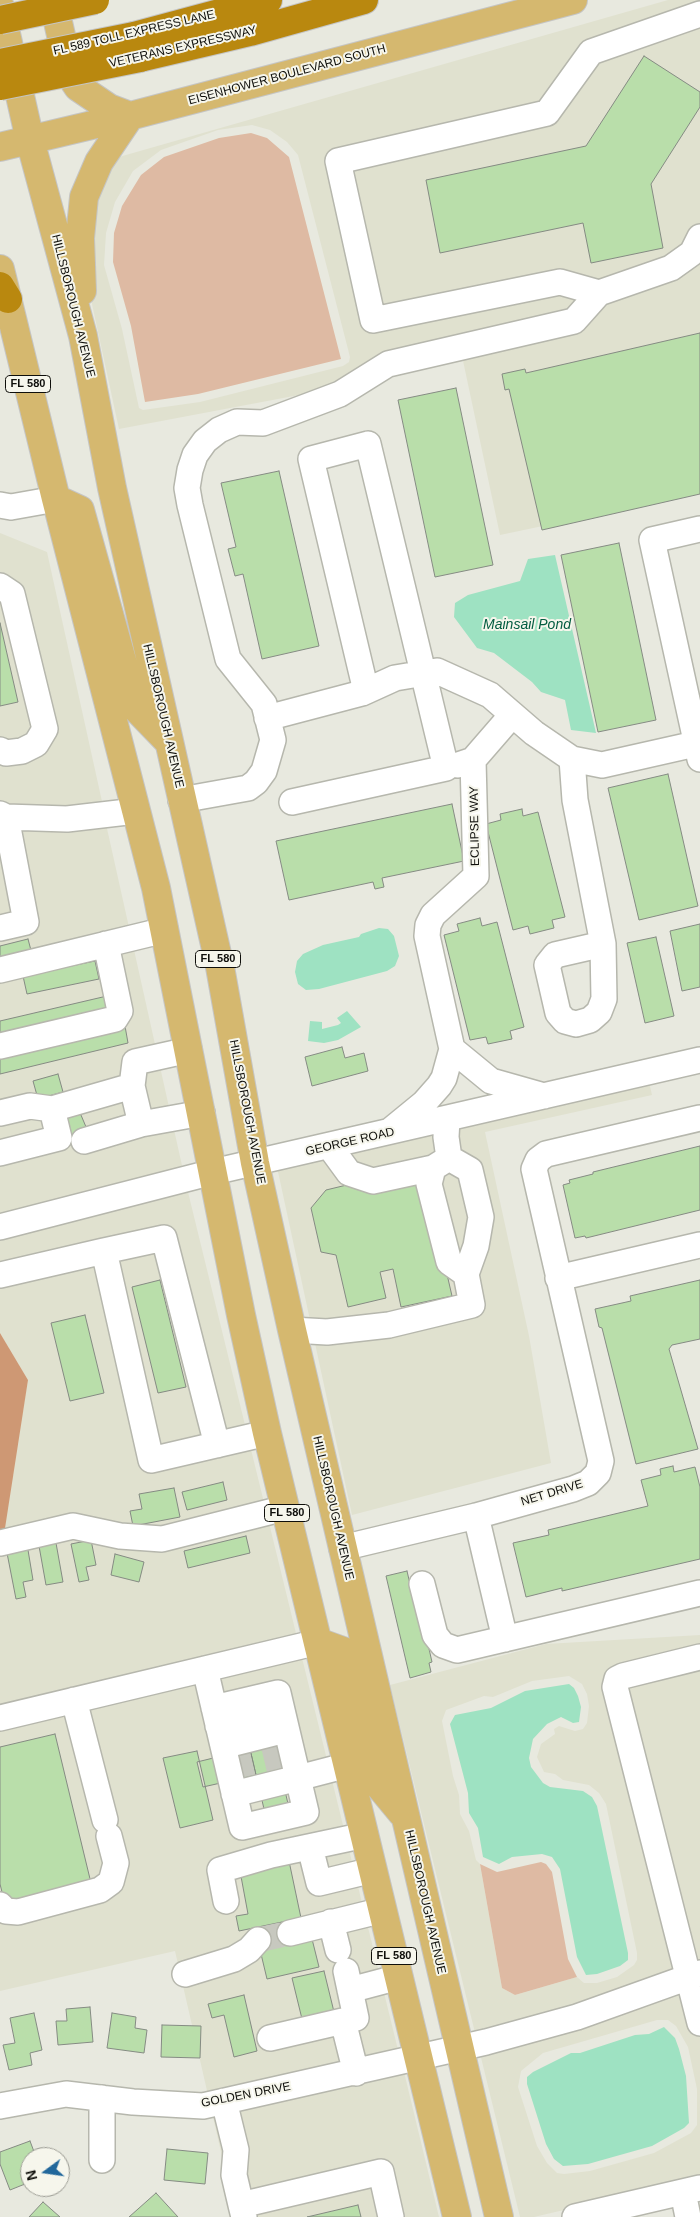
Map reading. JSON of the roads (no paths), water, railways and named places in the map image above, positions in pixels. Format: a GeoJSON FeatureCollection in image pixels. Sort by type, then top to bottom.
{"type":"FeatureCollection","features":[{"type":"Feature","properties":{"kind":"highway"},"geometry":{"type":"LineString","coordinates":[[0,20],[95,0]]}},
{"type":"Feature","properties":{"kind":"highway","name":"FL 589 TOLL EXPRESS LANE"},"geometry":{"type":"LineString","coordinates":[[0,63],[137,47],[268,0]]}},
{"type":"Feature","properties":{"kind":"highway","name":"VETERANS EXPRESSWAY"},"geometry":{"type":"LineString","coordinates":[[0,86],[137,47],[250,32],[364,0]]}},
{"type":"Feature","properties":{"kind":"main road"},"geometry":{"type":"LineString","coordinates":[[53,0],[70,75],[78,87],[109,108],[130,116],[99,162],[84,197],[80,238],[83,336]]}},
{"type":"Feature","properties":{"kind":"main road","name":"EISENHOWER BOULEVARD SOUTH"},"geometry":{"type":"LineString","coordinates":[[0,147],[130,116],[573,0]]}},
{"type":"Feature","properties":{"kind":"main road","name":"HILLSBOROUGH AVENUE"},"geometry":{"type":"LineString","coordinates":[[0,7],[30,140],[83,336],[112,488],[167,740],[220,967],[256,1163],[292,1330],[355,1545],[405,1816],[499,2217]]}},
{"type":"Feature","properties":{"kind":"main road","name":"FL 580"},"geometry":{"type":"LineString","coordinates":[[0,269],[4,293],[165,930],[241,1316],[267,1433],[457,2217]]}},
{"type":"Feature","properties":{"kind":"main road"},"geometry":{"type":"LineString","coordinates":[[56,499],[80,510],[135,707],[167,740]]}},
{"type":"Feature","properties":{"kind":"main road"},"geometry":{"type":"LineString","coordinates":[[318,1642],[343,1651],[373,1778],[405,1816]]}},
{"type":"Feature","properties":{"kind":"street"},"geometry":{"type":"LineString","coordinates":[[599,293],[560,282],[373,320],[338,161],[548,113],[591,52],[700,14]]}},
{"type":"Feature","properties":{"kind":"street"},"geometry":{"type":"LineString","coordinates":[[181,800],[248,788],[256,782],[264,771],[273,740],[264,704],[228,660],[190,505],[187,488],[190,470],[195,455],[205,442],[219,430],[238,422],[263,423],[340,394],[388,364],[574,321],[599,293],[671,268],[692,253],[700,237]]}},
{"type":"Feature","properties":{"kind":"street"},"geometry":{"type":"LineString","coordinates":[[366,691],[311,459],[368,444],[446,768]]}},
{"type":"Feature","properties":{"kind":"street"},"geometry":{"type":"LineString","coordinates":[[0,505],[11,507],[56,499]]}},
{"type":"Feature","properties":{"kind":"street"},"geometry":{"type":"LineString","coordinates":[[267,718],[366,691],[395,678],[437,671],[490,695],[512,715],[572,759],[602,765],[699,749],[652,540],[700,529]]}},
{"type":"Feature","properties":{"kind":"street"},"geometry":{"type":"LineString","coordinates":[[0,586],[12,594],[45,729],[36,744],[22,751],[6,753],[0,750]]}},
{"type":"Feature","properties":{"kind":"street"},"geometry":{"type":"LineString","coordinates":[[292,802],[446,768],[473,760],[512,715]]}},
{"type":"Feature","properties":{"kind":"street"},"geometry":{"type":"LineString","coordinates":[[572,759],[575,800],[603,944]]}},
{"type":"Feature","properties":{"kind":"street","name":"ECLIPSE WAY"},"geometry":{"type":"LineString","coordinates":[[452,1049],[427,936],[428,925],[433,915],[476,876],[473,760]]}},
{"type":"Feature","properties":{"kind":"street"},"geometry":{"type":"LineString","coordinates":[[0,928],[26,922],[3,815],[67,819],[136,811]]}},
{"type":"Feature","properties":{"kind":"street"},"geometry":{"type":"LineString","coordinates":[[0,970],[165,930]]}},
{"type":"Feature","properties":{"kind":"street"},"geometry":{"type":"LineString","coordinates":[[0,1046],[115,1019],[120,1011],[106,944]]}},
{"type":"Feature","properties":{"kind":"street"},"geometry":{"type":"LineString","coordinates":[[387,1133],[424,1103],[439,1086],[452,1049],[491,1080],[546,1096]]}},
{"type":"Feature","properties":{"kind":"street"},"geometry":{"type":"LineString","coordinates":[[141,1124],[132,1086],[135,1062],[189,1050]]}},
{"type":"Feature","properties":{"kind":"street","name":"GEORGE ROAD"},"geometry":{"type":"LineString","coordinates":[[0,1227],[213,1172],[330,1147],[700,1060]]}},
{"type":"Feature","properties":{"kind":"street"},"geometry":{"type":"LineString","coordinates":[[0,1113],[30,1106],[52,1109],[132,1086]]}},
{"type":"Feature","properties":{"kind":"street"},"geometry":{"type":"LineString","coordinates":[[0,1153],[59,1138],[52,1109]]}},
{"type":"Feature","properties":{"kind":"street"},"geometry":{"type":"LineString","coordinates":[[84,1142],[141,1124],[202,1113]]}},
{"type":"Feature","properties":{"kind":"street","name":"NET DRIVE"},"geometry":{"type":"LineString","coordinates":[[355,1545],[476,1516],[573,1489],[588,1483],[598,1473],[601,1461],[535,1181],[534,1169],[538,1160],[546,1154],[700,1118]]}},
{"type":"Feature","properties":{"kind":"street"},"geometry":{"type":"LineString","coordinates":[[447,1119],[441,1163],[429,1184],[449,1262],[466,1274]]}},
{"type":"Feature","properties":{"kind":"street"},"geometry":{"type":"LineString","coordinates":[[292,1330],[327,1332],[389,1325],[472,1305],[466,1274],[476,1246],[481,1217],[470,1170],[441,1163],[373,1181],[349,1173],[330,1147]]}},
{"type":"Feature","properties":{"kind":"street"},"geometry":{"type":"LineString","coordinates":[[0,1275],[164,1238],[217,1445]]}},
{"type":"Feature","properties":{"kind":"street"},"geometry":{"type":"LineString","coordinates":[[558,1278],[700,1245]]}},
{"type":"Feature","properties":{"kind":"street"},"geometry":{"type":"LineString","coordinates":[[104,1251],[151,1460],[267,1433]]}},
{"type":"Feature","properties":{"kind":"street"},"geometry":{"type":"LineString","coordinates":[[0,1543],[73,1526],[120,1536],[162,1540],[286,1508]]}},
{"type":"Feature","properties":{"kind":"street"},"geometry":{"type":"LineString","coordinates":[[476,1516],[505,1639]]}},
{"type":"Feature","properties":{"kind":"street"},"geometry":{"type":"LineString","coordinates":[[422,1584],[435,1635],[443,1645],[457,1650],[700,1593]]}},
{"type":"Feature","properties":{"kind":"street"},"geometry":{"type":"LineString","coordinates":[[0,1718],[318,1642]]}},
{"type":"Feature","properties":{"kind":"street"},"geometry":{"type":"LineString","coordinates":[[700,1657],[623,1676],[616,1680],[615,1687],[694,1975],[700,2022]]}},
{"type":"Feature","properties":{"kind":"street"},"geometry":{"type":"LineString","coordinates":[[205,1669],[218,1727],[237,1803],[242,1827],[306,1812],[278,1693],[218,1727]]}},
{"type":"Feature","properties":{"kind":"street"},"geometry":{"type":"LineString","coordinates":[[0,1905],[6,1911],[18,1912],[100,1890],[112,1882],[116,1864],[74,1700]]}},
{"type":"Feature","properties":{"kind":"street"},"geometry":{"type":"LineString","coordinates":[[218,1727],[284,1720]]}},
{"type":"Feature","properties":{"kind":"street"},"geometry":{"type":"LineString","coordinates":[[237,1803],[300,1788],[348,1765]]}},
{"type":"Feature","properties":{"kind":"street"},"geometry":{"type":"LineString","coordinates":[[226,1901],[220,1870],[272,1855],[365,1835]]}},
{"type":"Feature","properties":{"kind":"street"},"geometry":{"type":"LineString","coordinates":[[310,1847],[319,1884],[373,1870]]}},
{"type":"Feature","properties":{"kind":"street"},"geometry":{"type":"LineString","coordinates":[[290,1933],[383,1910]]}},
{"type":"Feature","properties":{"kind":"street"},"geometry":{"type":"LineString","coordinates":[[270,2038],[356,2018],[332,1922]]}},
{"type":"Feature","properties":{"kind":"street"},"geometry":{"type":"LineString","coordinates":[[185,1974],[234,1959],[249,1950],[258,1940]]}},
{"type":"Feature","properties":{"kind":"street"},"geometry":{"type":"LineString","coordinates":[[344,1970],[399,1977]]}},
{"type":"Feature","properties":{"kind":"street","name":"GOLDEN DRIVE"},"geometry":{"type":"LineString","coordinates":[[0,2106],[66,2094],[202,2106],[460,2049],[578,2017],[694,1975]]}},
{"type":"Feature","properties":{"kind":"street"},"geometry":{"type":"LineString","coordinates":[[343,2021],[356,2073]]}},
{"type":"Feature","properties":{"kind":"street"},"geometry":{"type":"LineString","coordinates":[[102,2098],[102,2160]]}},
{"type":"Feature","properties":{"kind":"street"},"geometry":{"type":"LineString","coordinates":[[224,2101],[236,2150],[234,2175],[242,2211],[381,2172],[391,2217]]}},
{"type":"Feature","properties":{"kind":"street"},"geometry":{"type":"LineString","coordinates":[[575,2217],[691,2190],[688,2217]]}},
{"type":"Feature","properties":{"kind":"water","name":"Mainsail Pond"},"geometry":{"type":"Polygon","coordinates":[[[555,555],[596,733],[571,730],[565,700],[541,692],[532,682],[494,653],[477,648],[454,617],[455,603],[468,595],[520,581],[528,559],[555,555]]]}},
{"type":"Feature","properties":{"kind":"water"},"geometry":{"type":"Polygon","coordinates":[[[379,928],[388,929],[394,936],[399,956],[395,966],[387,971],[319,989],[306,990],[298,984],[295,972],[297,961],[303,954],[323,945],[359,937],[361,934],[379,928]]]}},
{"type":"Feature","properties":{"kind":"water"},"geometry":{"type":"Polygon","coordinates":[[[347,1011],[361,1027],[338,1040],[324,1043],[308,1041],[310,1021],[322,1022],[322,1029],[338,1025],[341,1023],[337,1018],[347,1011]]]}},
{"type":"Feature","properties":{"kind":"water"},"geometry":{"type":"Polygon","coordinates":[[[569,1684],[574,1688],[581,1707],[579,1722],[573,1723],[561,1717],[547,1724],[533,1739],[529,1758],[531,1767],[543,1783],[550,1787],[583,1791],[592,1797],[597,1806],[628,1960],[620,1966],[597,1974],[586,1975],[577,1957],[560,1869],[552,1857],[542,1854],[512,1857],[499,1864],[483,1857],[478,1828],[469,1813],[468,1793],[450,1724],[455,1715],[491,1708],[525,1691],[569,1684]]]}},
{"type":"Feature","properties":{"kind":"water"},"geometry":{"type":"Polygon","coordinates":[[[664,2027],[675,2038],[679,2049],[686,2076],[689,2123],[684,2128],[652,2146],[588,2164],[563,2166],[554,2159],[546,2144],[527,2084],[527,2077],[533,2072],[571,2053],[580,2053],[635,2035],[649,2034],[664,2027]]]}},
{"type":"Feature","properties":{"kind":"tunnel"},"geometry":{"type":"LineString","coordinates":[[228,1768],[292,1753]]}},
{"type":"Feature","properties":{"kind":"tunnel"},"geometry":{"type":"LineString","coordinates":[[258,1940],[290,1933]]}}]}
